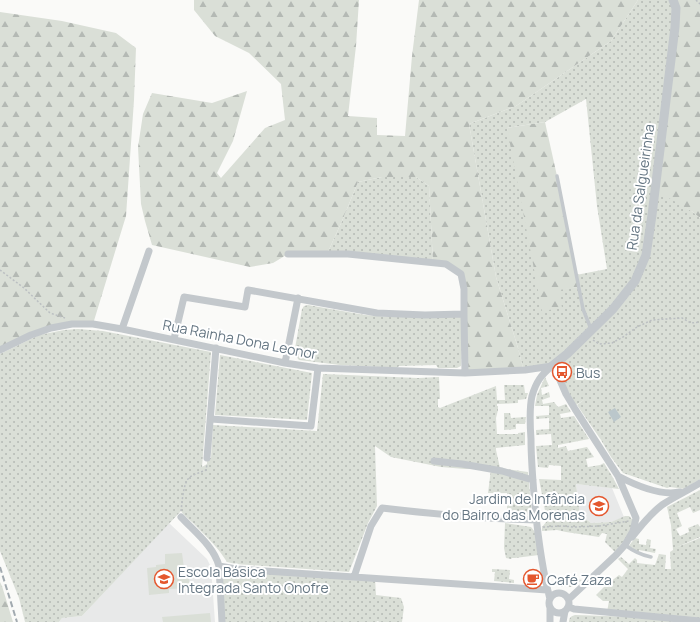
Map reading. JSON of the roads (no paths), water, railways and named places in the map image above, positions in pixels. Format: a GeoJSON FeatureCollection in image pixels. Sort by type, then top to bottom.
{"type":"FeatureCollection","features":[{"type":"Feature","properties":{"kind":"street","name":"Rua da Salgueirinha"},"geometry":{"type":"LineString","coordinates":[[552,366],[568,354],[613,309],[636,281],[646,256],[675,27],[676,8],[673,0]]}},
{"type":"Feature","properties":{"kind":"street"},"geometry":{"type":"LineString","coordinates":[[122,329],[149,251]]}},
{"type":"Feature","properties":{"kind":"street"},"geometry":{"type":"LineString","coordinates":[[288,254],[348,254],[446,264],[461,274],[464,289],[465,373]]}},
{"type":"Feature","properties":{"kind":"street"},"geometry":{"type":"LineString","coordinates":[[174,339],[184,297],[245,307],[248,290],[377,313],[425,315],[464,314]]}},
{"type":"Feature","properties":{"kind":"street"},"geometry":{"type":"LineString","coordinates":[[285,363],[298,298]]}},
{"type":"Feature","properties":{"kind":"street","name":"Rua Rainha Dona Leonor"},"geometry":{"type":"LineString","coordinates":[[0,350],[31,335],[51,328],[72,324],[93,324],[174,339],[285,363],[318,368],[465,373],[525,370],[552,366]]}},
{"type":"Feature","properties":{"kind":"street"},"geometry":{"type":"LineString","coordinates":[[207,458],[216,348]]}},
{"type":"Feature","properties":{"kind":"street"},"geometry":{"type":"LineString","coordinates":[[550,622],[550,599],[547,590],[537,528],[531,453],[531,404],[532,394],[541,375],[552,366],[575,409],[618,476],[636,518],[632,531],[625,544]]}},
{"type":"Feature","properties":{"kind":"street"},"geometry":{"type":"LineString","coordinates":[[211,419],[311,426],[318,368]]}},
{"type":"Feature","properties":{"kind":"street"},"geometry":{"type":"LineString","coordinates":[[434,461],[502,471],[533,480]]}},
{"type":"Feature","properties":{"kind":"street"},"geometry":{"type":"LineString","coordinates":[[618,476],[661,493],[688,491]]}},
{"type":"Feature","properties":{"kind":"street"},"geometry":{"type":"LineString","coordinates":[[569,599],[616,555],[660,507],[700,483]]}},
{"type":"Feature","properties":{"kind":"street"},"geometry":{"type":"LineString","coordinates":[[354,577],[371,526],[382,508],[454,516],[508,520],[537,520]]}},
{"type":"Feature","properties":{"kind":"street"},"geometry":{"type":"LineString","coordinates":[[181,518],[211,548],[217,558],[219,566],[222,622]]}},
{"type":"Feature","properties":{"kind":"street"},"geometry":{"type":"LineString","coordinates":[[219,566],[236,569],[547,590]]}},
{"type":"Feature","properties":{"kind":"street"},"geometry":{"type":"LineString","coordinates":[[550,599],[555,594],[559,593],[564,594],[569,599],[569,605],[563,622]]}},
{"type":"Feature","properties":{"kind":"street"},"geometry":{"type":"LineString","coordinates":[[550,608],[557,613],[561,613],[567,609],[574,609],[700,621]]}},
{"type":"Feature","properties":{"kind":"lane"},"geometry":{"type":"LineString","coordinates":[[557,176],[589,333]]}},
{"type":"Feature","properties":{"kind":"lane"},"geometry":{"type":"LineString","coordinates":[[625,544],[636,552],[650,557]]}},
{"type":"Feature","properties":{"kind":"railway"},"geometry":{"type":"LineString","coordinates":[[0,567],[17,622]]}},
{"type":"Feature","properties":{"kind":"place","name":"Bus"},"geometry":{"type":"Point","coordinates":[562,372]}},
{"type":"Feature","properties":{"kind":"place","name":"Jardim de Infância do Bairro das Morenas"},"geometry":{"type":"Point","coordinates":[599,506]}},
{"type":"Feature","properties":{"kind":"place","name":"Escola Básica Integrada Santo Onofre"},"geometry":{"type":"Point","coordinates":[164,579]}},
{"type":"Feature","properties":{"kind":"place","name":"Café Zaza"},"geometry":{"type":"Point","coordinates":[533,579]}}]}
